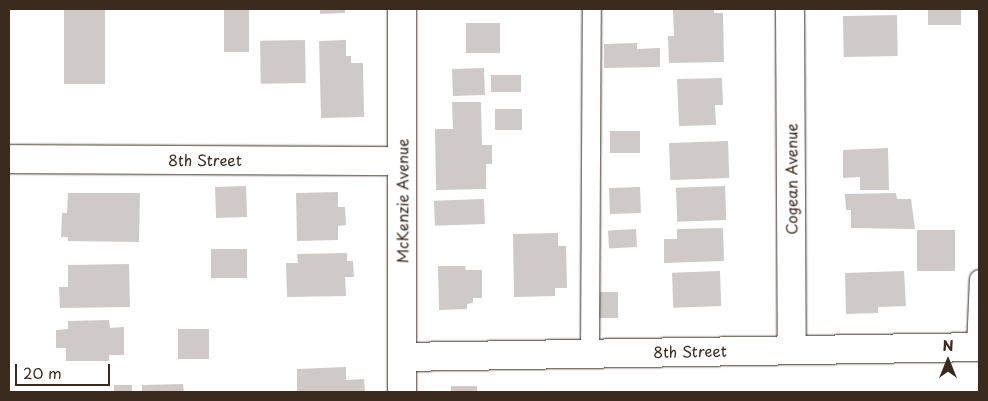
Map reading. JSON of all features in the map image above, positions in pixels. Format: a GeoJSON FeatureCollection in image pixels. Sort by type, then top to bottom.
{"type":"FeatureCollection","features":[{"type":"Feature","properties":{"kind":"street","name":"McKenzie Avenue"},"geometry":{"type":"LineString","coordinates":[[402,9],[402,392]]}},
{"type":"Feature","properties":{"kind":"street","name":"Cogean Avenue"},"geometry":{"type":"LineString","coordinates":[[790,9],[792,349]]}},
{"type":"Feature","properties":{"kind":"street","name":"8th Street"},"geometry":{"type":"LineString","coordinates":[[9,159],[402,161]]}},
{"type":"Feature","properties":{"kind":"street","name":"8th Street"},"geometry":{"type":"LineString","coordinates":[[402,357],[978,347]]}},
{"type":"Feature","properties":{"kind":"lane"},"geometry":{"type":"LineString","coordinates":[[590,353],[592,9]]}},
{"type":"Feature","properties":{"kind":"lane"},"geometry":{"type":"LineString","coordinates":[[978,347],[979,279]]}},
{"type":"Feature","properties":{"kind":"building"},"geometry":{"type":"Polygon","coordinates":[[[64,9],[105,9],[105,84],[64,84],[64,9]]]}},
{"type":"Feature","properties":{"kind":"building"},"geometry":{"type":"Polygon","coordinates":[[[224,9],[249,9],[249,52],[224,52],[224,9]]]}},
{"type":"Feature","properties":{"kind":"building"},"geometry":{"type":"Polygon","coordinates":[[[320,9],[345,9],[345,13],[320,14],[320,9]]]}},
{"type":"Feature","properties":{"kind":"building"},"geometry":{"type":"Polygon","coordinates":[[[714,9],[714,13],[723,13],[724,62],[669,63],[668,36],[674,36],[673,10],[714,9]]]}},
{"type":"Feature","properties":{"kind":"building"},"geometry":{"type":"Polygon","coordinates":[[[928,9],[961,9],[961,25],[928,25],[928,9]]]}},
{"type":"Feature","properties":{"kind":"building"},"geometry":{"type":"Polygon","coordinates":[[[897,15],[898,56],[844,57],[843,16],[897,15]]]}},
{"type":"Feature","properties":{"kind":"building"},"geometry":{"type":"Polygon","coordinates":[[[466,23],[500,23],[500,53],[466,53],[466,23]]]}},
{"type":"Feature","properties":{"kind":"building"},"geometry":{"type":"Polygon","coordinates":[[[305,40],[306,83],[261,84],[260,41],[305,40]]]}},
{"type":"Feature","properties":{"kind":"building"},"geometry":{"type":"Polygon","coordinates":[[[346,40],[346,56],[351,56],[351,63],[363,63],[364,117],[321,118],[319,41],[346,40]]]}},
{"type":"Feature","properties":{"kind":"building"},"geometry":{"type":"Polygon","coordinates":[[[637,43],[637,49],[660,48],[660,67],[604,68],[604,44],[637,43]]]}},
{"type":"Feature","properties":{"kind":"building"},"geometry":{"type":"Polygon","coordinates":[[[484,68],[485,95],[453,96],[452,69],[484,68]]]}},
{"type":"Feature","properties":{"kind":"building"},"geometry":{"type":"Polygon","coordinates":[[[491,75],[521,75],[521,92],[491,92],[491,75]]]}},
{"type":"Feature","properties":{"kind":"building"},"geometry":{"type":"Polygon","coordinates":[[[722,78],[723,105],[715,105],[716,125],[679,126],[677,79],[722,78]]]}},
{"type":"Feature","properties":{"kind":"building"},"geometry":{"type":"Polygon","coordinates":[[[452,102],[481,102],[482,145],[492,145],[492,164],[486,164],[486,189],[436,190],[435,129],[453,129],[452,102]]]}},
{"type":"Feature","properties":{"kind":"building"},"geometry":{"type":"Polygon","coordinates":[[[495,109],[522,109],[522,130],[495,130],[495,109]]]}},
{"type":"Feature","properties":{"kind":"building"},"geometry":{"type":"Polygon","coordinates":[[[610,131],[640,131],[640,153],[610,153],[610,131]]]}},
{"type":"Feature","properties":{"kind":"building"},"geometry":{"type":"Polygon","coordinates":[[[728,141],[729,178],[670,180],[669,143],[728,141]]]}},
{"type":"Feature","properties":{"kind":"building"},"geometry":{"type":"Polygon","coordinates":[[[888,148],[889,190],[860,190],[860,177],[843,178],[843,150],[888,148]]]}},
{"type":"Feature","properties":{"kind":"building"},"geometry":{"type":"Polygon","coordinates":[[[246,186],[247,217],[216,218],[215,187],[246,186]]]}},
{"type":"Feature","properties":{"kind":"building"},"geometry":{"type":"Polygon","coordinates":[[[725,186],[726,220],[677,222],[676,188],[725,186]]]}},
{"type":"Feature","properties":{"kind":"building"},"geometry":{"type":"Polygon","coordinates":[[[640,187],[641,213],[610,214],[609,188],[640,187]]]}},
{"type":"Feature","properties":{"kind":"building"},"geometry":{"type":"Polygon","coordinates":[[[338,192],[338,207],[345,207],[346,225],[338,226],[338,240],[297,241],[296,193],[338,192]]]}},
{"type":"Feature","properties":{"kind":"building"},"geometry":{"type":"Polygon","coordinates":[[[68,193],[140,193],[139,242],[68,241],[68,237],[61,237],[62,213],[67,213],[68,193]]]}},
{"type":"Feature","properties":{"kind":"building"},"geometry":{"type":"Polygon","coordinates":[[[896,193],[897,199],[911,199],[915,229],[851,228],[851,210],[846,210],[845,194],[896,193]]]}},
{"type":"Feature","properties":{"kind":"building"},"geometry":{"type":"Polygon","coordinates":[[[484,199],[485,224],[435,226],[434,201],[484,199]]]}},
{"type":"Feature","properties":{"kind":"building"},"geometry":{"type":"Polygon","coordinates":[[[723,228],[724,261],[664,263],[664,239],[677,239],[677,229],[723,228]]]}},
{"type":"Feature","properties":{"kind":"building"},"geometry":{"type":"Polygon","coordinates":[[[636,229],[637,247],[609,248],[608,230],[636,229]]]}},
{"type":"Feature","properties":{"kind":"building"},"geometry":{"type":"Polygon","coordinates":[[[917,230],[955,230],[955,271],[917,271],[917,230]]]}},
{"type":"Feature","properties":{"kind":"building"},"geometry":{"type":"Polygon","coordinates":[[[558,233],[558,246],[566,246],[567,288],[555,288],[555,296],[514,297],[513,234],[558,233]]]}},
{"type":"Feature","properties":{"kind":"building"},"geometry":{"type":"Polygon","coordinates":[[[211,249],[247,249],[247,278],[211,278],[211,249]]]}},
{"type":"Feature","properties":{"kind":"building"},"geometry":{"type":"Polygon","coordinates":[[[347,253],[347,261],[353,261],[354,277],[345,277],[346,296],[287,297],[286,263],[298,263],[297,254],[347,253]]]}},
{"type":"Feature","properties":{"kind":"building"},"geometry":{"type":"Polygon","coordinates":[[[129,264],[130,307],[60,308],[59,287],[68,287],[68,265],[129,264]]]}},
{"type":"Feature","properties":{"kind":"building"},"geometry":{"type":"Polygon","coordinates":[[[438,266],[465,266],[466,270],[482,270],[482,298],[473,298],[473,303],[467,304],[467,309],[439,310],[438,266]]]}},
{"type":"Feature","properties":{"kind":"building"},"geometry":{"type":"Polygon","coordinates":[[[720,271],[721,306],[673,308],[672,273],[720,271]]]}},
{"type":"Feature","properties":{"kind":"building"},"geometry":{"type":"Polygon","coordinates":[[[904,271],[906,306],[878,307],[878,313],[846,314],[845,273],[904,271]]]}},
{"type":"Feature","properties":{"kind":"building"},"geometry":{"type":"Polygon","coordinates":[[[597,292],[618,292],[618,318],[597,318],[597,292]]]}},
{"type":"Feature","properties":{"kind":"building"},"geometry":{"type":"Polygon","coordinates":[[[109,320],[110,328],[124,327],[124,355],[109,355],[109,361],[66,361],[66,348],[56,348],[56,330],[68,329],[68,321],[109,320]]]}},
{"type":"Feature","properties":{"kind":"building"},"geometry":{"type":"Polygon","coordinates":[[[178,329],[209,329],[209,359],[178,359],[178,329]]]}},
{"type":"Feature","properties":{"kind":"building"},"geometry":{"type":"Polygon","coordinates":[[[346,367],[346,380],[364,379],[365,392],[297,392],[297,369],[346,367]]]}},
{"type":"Feature","properties":{"kind":"building"},"geometry":{"type":"Polygon","coordinates":[[[183,384],[184,392],[142,392],[142,385],[183,384]]]}},
{"type":"Feature","properties":{"kind":"building"},"geometry":{"type":"Polygon","coordinates":[[[114,385],[132,385],[132,392],[114,392],[114,385]]]}},
{"type":"Feature","properties":{"kind":"building"},"geometry":{"type":"Polygon","coordinates":[[[451,386],[477,386],[477,392],[451,392],[451,386]]]}}]}
